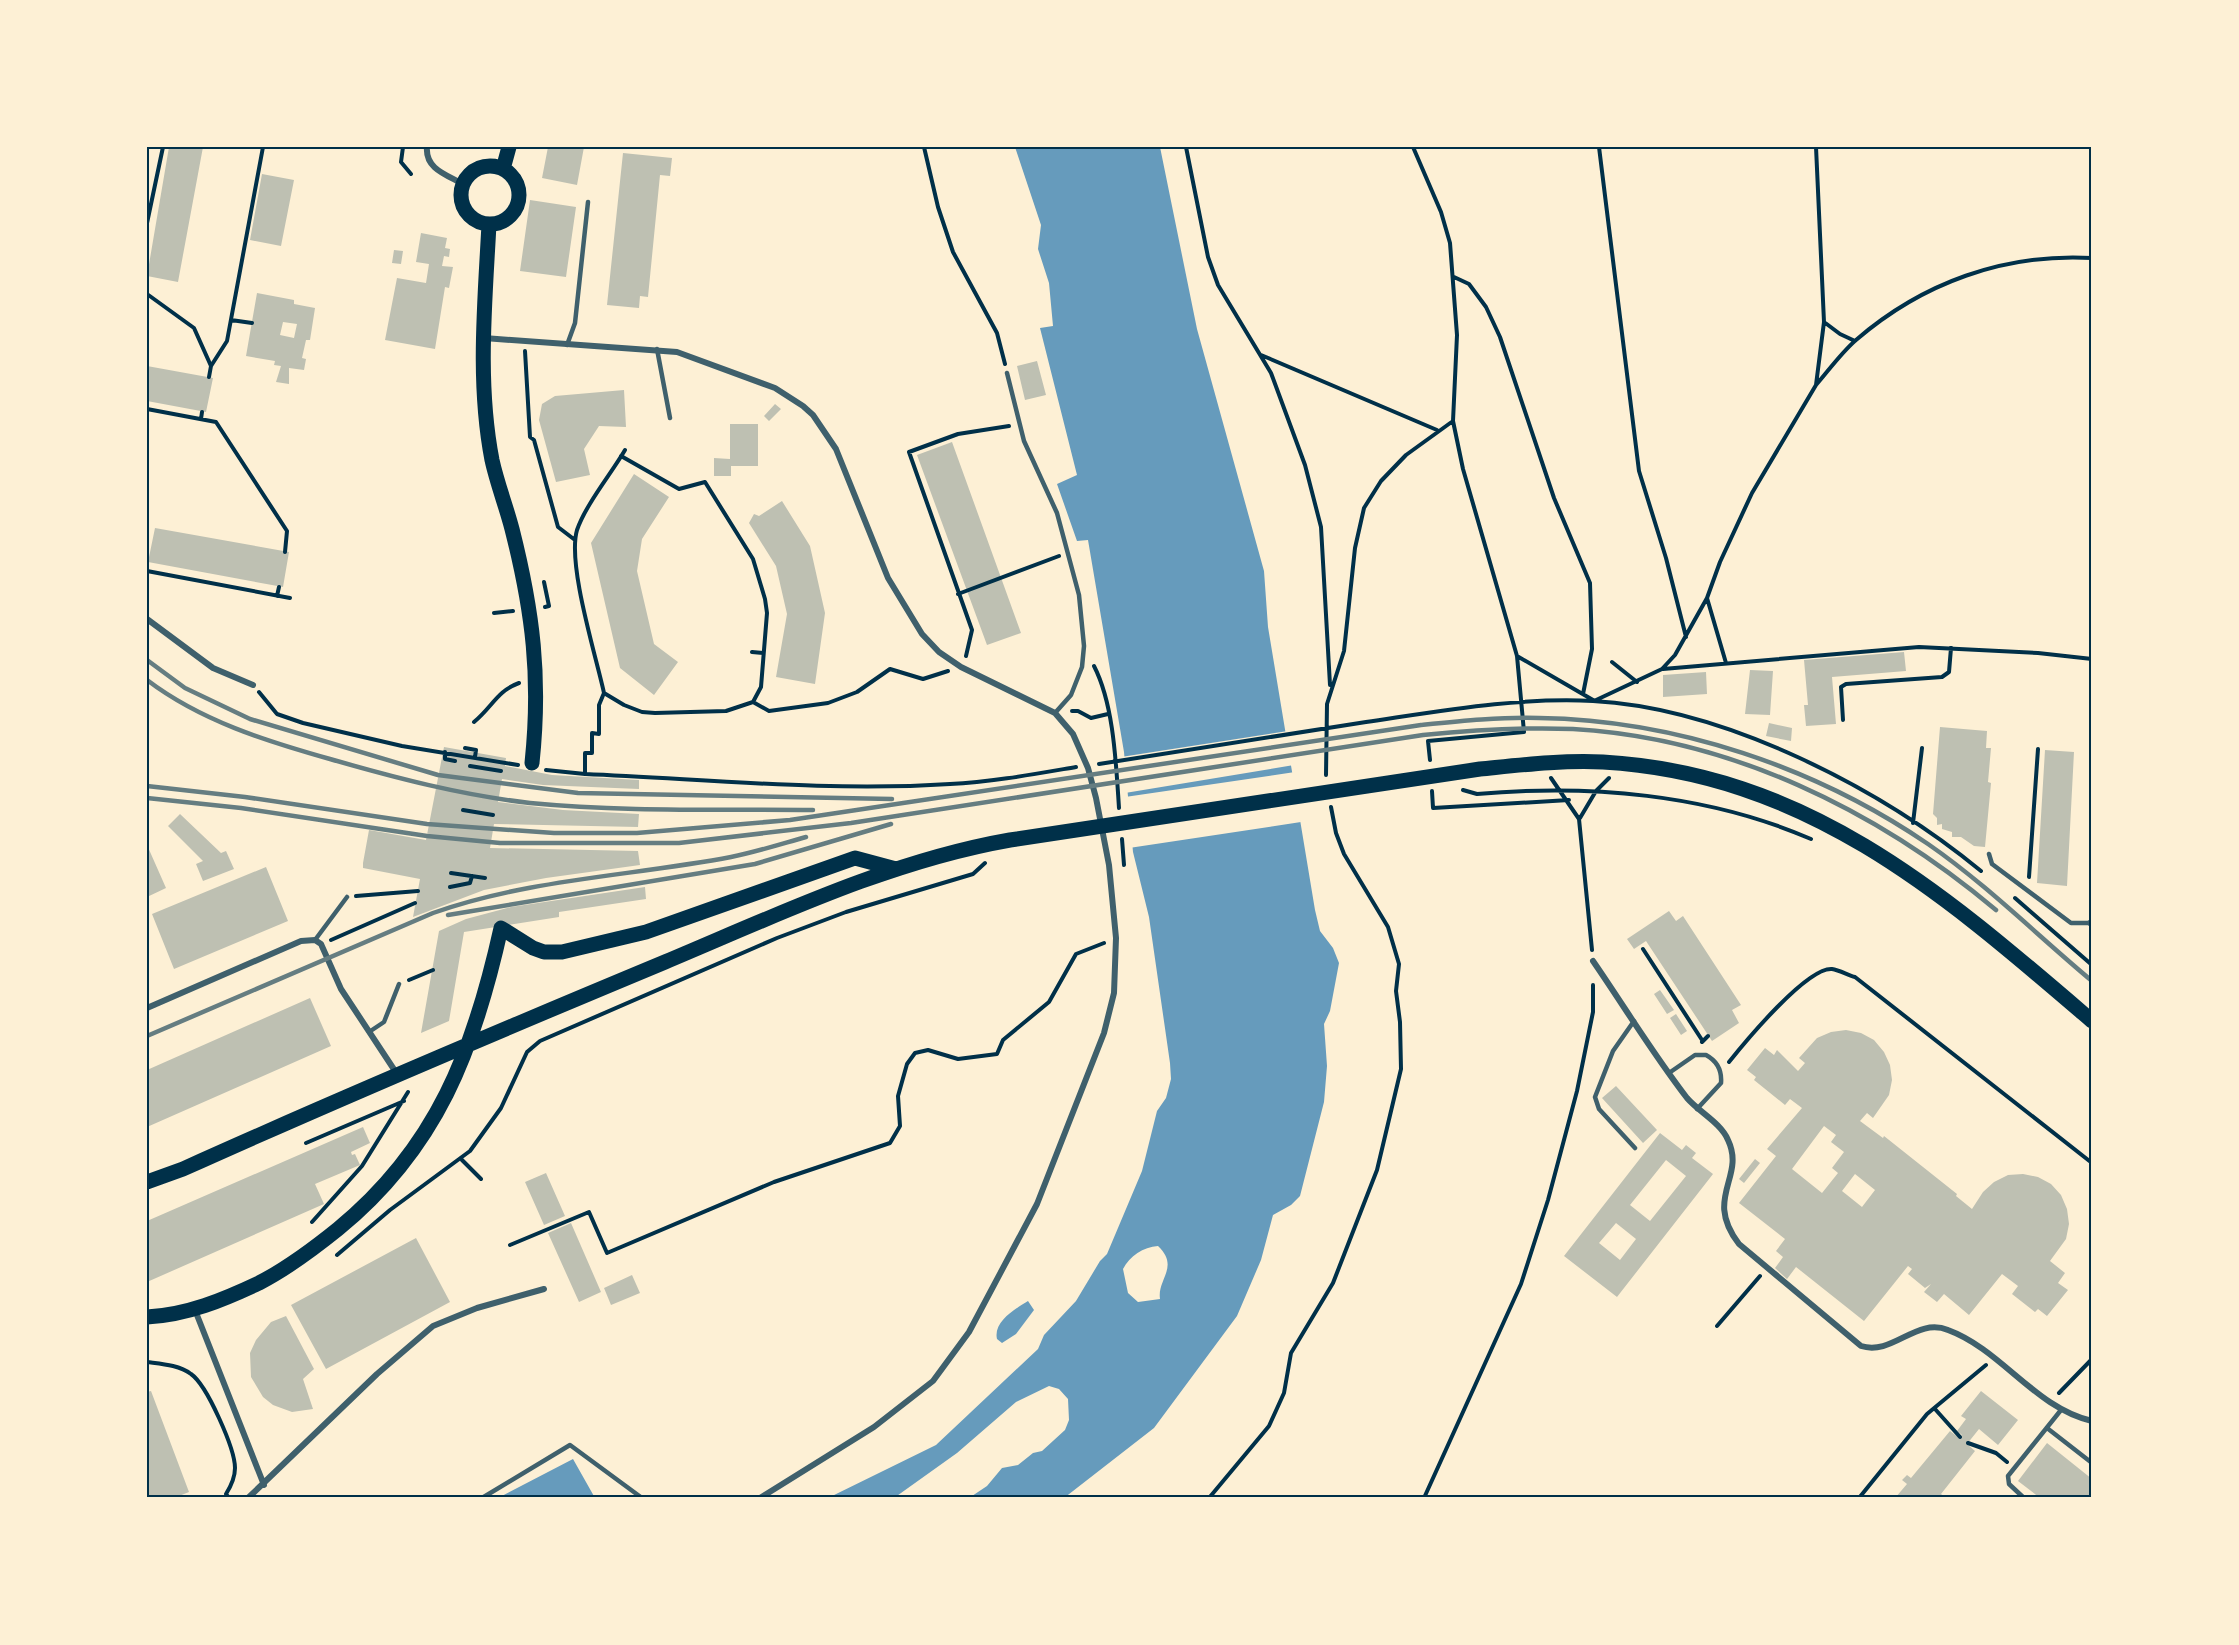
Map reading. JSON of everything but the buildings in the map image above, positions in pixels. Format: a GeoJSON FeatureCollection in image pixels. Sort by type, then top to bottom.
{"type":"FeatureCollection","features":[{"type":"Feature","properties":{"kind":"main road"},"geometry":{"type":"LineString","coordinates":[[503,169],[509,147]]}},
{"type":"Feature","properties":{"kind":"main road"},"geometry":{"type":"LineString","coordinates":[[488,166],[503,169],[514,179],[519,200],[508,218],[489,224],[478,221],[468,213],[462,198],[464,184],[469,175],[477,169],[488,166]]}},
{"type":"Feature","properties":{"kind":"main road"},"geometry":{"type":"LineString","coordinates":[[489,224],[484,338],[485,406],[492,460],[512,528],[530,609],[537,677],[532,763]]}},
{"type":"Feature","properties":{"kind":"main road"},"geometry":{"type":"LineString","coordinates":[[149,1184],[502,1030],[782,913],[896,869],[976,846],[1480,769],[1571,762],[1632,765],[1676,771],[1729,783],[1775,801],[1823,822],[1871,848],[1924,883],[1976,923],[2092,1021]]}},
{"type":"Feature","properties":{"kind":"main road"},"geometry":{"type":"LineString","coordinates":[[147,1317],[195,1309],[236,1294],[285,1269],[358,1212],[389,1182],[419,1144],[453,1082],[473,1034],[501,928],[533,948],[544,952],[562,952],[646,932],[855,858],[896,869]]}},
{"type":"Feature","properties":{"kind":"street"},"geometry":{"type":"LineString","coordinates":[[427,147],[431,166],[464,184]]}},
{"type":"Feature","properties":{"kind":"street"},"geometry":{"type":"LineString","coordinates":[[484,338],[657,349],[692,356],[776,388],[813,415],[836,449],[888,578],[922,634],[939,652],[961,667],[1055,713],[1073,734],[1088,768],[1096,798],[1109,865],[1116,938],[1114,993],[1104,1033],[1037,1204],[969,1332],[933,1381],[874,1427],[760,1498]]}},
{"type":"Feature","properties":{"kind":"street"},"geometry":{"type":"LineString","coordinates":[[147,619],[213,668],[253,685]]}},
{"type":"Feature","properties":{"kind":"street"},"geometry":{"type":"LineString","coordinates":[[147,1008],[301,941],[315,940],[321,944],[341,989],[397,1075]]}},
{"type":"Feature","properties":{"kind":"street"},"geometry":{"type":"LineString","coordinates":[[1593,961],[1669,1073],[1697,1109],[1723,1131],[1732,1152],[1732,1166],[1722,1205],[1727,1226],[1739,1244],[1766,1269],[1861,1346],[1883,1348],[1913,1332],[1936,1327],[1957,1334],[1993,1358],[2061,1410],[2092,1421]]}},
{"type":"Feature","properties":{"kind":"street"},"geometry":{"type":"LineString","coordinates":[[248,1498],[377,1374],[433,1326],[477,1308],[544,1289]]}},
{"type":"Feature","properties":{"kind":"street"},"geometry":{"type":"LineString","coordinates":[[195,1309],[264,1485]]}},
{"type":"Feature","properties":{"kind":"lane"},"geometry":{"type":"LineString","coordinates":[[567,345],[575,323],[588,202]]}},
{"type":"Feature","properties":{"kind":"lane"},"geometry":{"type":"LineString","coordinates":[[657,349],[670,418]]}},
{"type":"Feature","properties":{"kind":"lane"},"geometry":{"type":"LineString","coordinates":[[1007,373],[1031,458],[1057,513],[1079,595],[1084,646],[1078,682],[1055,713]]}},
{"type":"Feature","properties":{"kind":"lane"},"geometry":{"type":"LineString","coordinates":[[1989,854],[1992,864],[2071,923],[2091,922]]}},
{"type":"Feature","properties":{"kind":"lane"},"geometry":{"type":"LineString","coordinates":[[315,940],[347,897]]}},
{"type":"Feature","properties":{"kind":"lane"},"geometry":{"type":"LineString","coordinates":[[369,1032],[384,1022],[399,984]]}},
{"type":"Feature","properties":{"kind":"lane"},"geometry":{"type":"LineString","coordinates":[[1634,1021],[1613,1051],[1595,1097],[1599,1109],[1635,1148]]}},
{"type":"Feature","properties":{"kind":"lane"},"geometry":{"type":"LineString","coordinates":[[1669,1073],[1699,1054],[1711,1058],[1720,1072],[1719,1088],[1697,1109]]}},
{"type":"Feature","properties":{"kind":"lane"},"geometry":{"type":"LineString","coordinates":[[2024,1498],[2008,1481],[2014,1468],[2061,1410]]}},
{"type":"Feature","properties":{"kind":"lane"},"geometry":{"type":"LineString","coordinates":[[2048,1428],[2092,1463]]}},
{"type":"Feature","properties":{"kind":"lane"},"geometry":{"type":"LineString","coordinates":[[482,1498],[570,1445],[642,1498]]}},
{"type":"Feature","properties":{"kind":"path"},"geometry":{"type":"LineString","coordinates":[[147,223],[163,147]]}},
{"type":"Feature","properties":{"kind":"path"},"geometry":{"type":"LineString","coordinates":[[209,377],[211,366],[227,341],[262,147]]}},
{"type":"Feature","properties":{"kind":"path"},"geometry":{"type":"LineString","coordinates":[[403,147],[401,162],[411,174]]}},
{"type":"Feature","properties":{"kind":"path"},"geometry":{"type":"LineString","coordinates":[[924,147],[938,207],[953,252],[997,333],[1007,373]]}},
{"type":"Feature","properties":{"kind":"path"},"geometry":{"type":"LineString","coordinates":[[1186,147],[1208,257],[1218,285],[1260,354],[1287,411],[1305,465],[1321,527],[1330,689],[1325,723],[1324,764],[1328,786]]}},
{"type":"Feature","properties":{"kind":"path"},"geometry":{"type":"LineString","coordinates":[[1413,147],[1441,212],[1450,243],[1457,335],[1453,421],[1463,469],[1517,656],[1524,732],[1428,741],[1429,751]]}},
{"type":"Feature","properties":{"kind":"path"},"geometry":{"type":"LineString","coordinates":[[1599,147],[1639,471],[1666,558],[1686,638]]}},
{"type":"Feature","properties":{"kind":"path"},"geometry":{"type":"LineString","coordinates":[[1816,147],[1824,322],[1816,385]]}},
{"type":"Feature","properties":{"kind":"path"},"geometry":{"type":"LineString","coordinates":[[1662,669],[1686,638],[1707,598],[1720,562],[1752,493],[1816,385],[1855,341],[1919,296],[1985,268],[2069,257],[2092,258]]}},
{"type":"Feature","properties":{"kind":"path"},"geometry":{"type":"LineString","coordinates":[[1454,277],[1468,284],[1480,300],[1500,337],[1554,498],[1590,583],[1592,649],[1584,694]]}},
{"type":"Feature","properties":{"kind":"path"},"geometry":{"type":"LineString","coordinates":[[147,294],[194,328],[211,366]]}},
{"type":"Feature","properties":{"kind":"path"},"geometry":{"type":"LineString","coordinates":[[231,320],[252,323]]}},
{"type":"Feature","properties":{"kind":"path"},"geometry":{"type":"LineString","coordinates":[[1824,322],[1840,334],[1855,341]]}},
{"type":"Feature","properties":{"kind":"path"},"geometry":{"type":"LineString","coordinates":[[525,342],[530,437],[534,440],[558,527],[575,540]]}},
{"type":"Feature","properties":{"kind":"path"},"geometry":{"type":"LineString","coordinates":[[1260,354],[1437,430]]}},
{"type":"Feature","properties":{"kind":"path"},"geometry":{"type":"LineString","coordinates":[[147,409],[216,422],[287,531],[285,552]]}},
{"type":"Feature","properties":{"kind":"path"},"geometry":{"type":"LineString","coordinates":[[201,419],[202,412]]}},
{"type":"Feature","properties":{"kind":"path"},"geometry":{"type":"LineString","coordinates":[[1330,689],[1344,651],[1355,548],[1364,508],[1381,481],[1406,455],[1437,430],[1453,421]]}},
{"type":"Feature","properties":{"kind":"path"},"geometry":{"type":"LineString","coordinates":[[968,651],[972,630],[909,452],[958,434],[1020,424]]}},
{"type":"Feature","properties":{"kind":"path"},"geometry":{"type":"LineString","coordinates":[[625,450],[580,523],[575,540],[577,573],[604,693],[599,705],[599,734],[592,733],[592,753],[585,753],[585,774],[720,782],[919,786],[990,780],[1085,766]]}},
{"type":"Feature","properties":{"kind":"path"},"geometry":{"type":"LineString","coordinates":[[604,693],[624,705],[655,713],[726,711],[753,702],[760,687],[767,613],[757,568],[705,482],[679,489],[621,456]]}},
{"type":"Feature","properties":{"kind":"path"},"geometry":{"type":"LineString","coordinates":[[958,594],[1069,552]]}},
{"type":"Feature","properties":{"kind":"path"},"geometry":{"type":"LineString","coordinates":[[147,571],[290,598]]}},
{"type":"Feature","properties":{"kind":"path"},"geometry":{"type":"LineString","coordinates":[[277,596],[279,587]]}},
{"type":"Feature","properties":{"kind":"path"},"geometry":{"type":"LineString","coordinates":[[1707,598],[1726,663]]}},
{"type":"Feature","properties":{"kind":"path"},"geometry":{"type":"LineString","coordinates":[[1078,711],[1091,718],[1108,714],[1101,679],[1084,646]]}},
{"type":"Feature","properties":{"kind":"path"},"geometry":{"type":"LineString","coordinates":[[1593,701],[1662,669],[1878,649],[1951,648],[2092,659]]}},
{"type":"Feature","properties":{"kind":"path"},"geometry":{"type":"LineString","coordinates":[[1843,720],[1840,693],[1846,684],[1942,677],[1949,672],[1951,648]]}},
{"type":"Feature","properties":{"kind":"path"},"geometry":{"type":"LineString","coordinates":[[752,652],[763,653]]}},
{"type":"Feature","properties":{"kind":"path"},"geometry":{"type":"LineString","coordinates":[[1517,656],[1593,701]]}},
{"type":"Feature","properties":{"kind":"path"},"geometry":{"type":"LineString","coordinates":[[1612,662],[1637,682]]}},
{"type":"Feature","properties":{"kind":"path"},"geometry":{"type":"LineString","coordinates":[[753,702],[769,711],[828,703],[857,692],[890,669],[923,679],[938,674]]}},
{"type":"Feature","properties":{"kind":"path"},"geometry":{"type":"LineString","coordinates":[[474,722],[490,709],[503,689],[537,677]]}},
{"type":"Feature","properties":{"kind":"path"},"geometry":{"type":"LineString","coordinates":[[253,685],[277,714],[349,734],[445,752],[445,759],[455,761]]}},
{"type":"Feature","properties":{"kind":"path"},"geometry":{"type":"LineString","coordinates":[[1097,764],[1453,709],[1540,702],[1593,701],[1670,712],[1707,720],[1736,730],[1835,776],[1913,823],[1989,877]]}},
{"type":"Feature","properties":{"kind":"path"},"geometry":{"type":"LineString","coordinates":[[465,748],[476,750],[475,757]]}},
{"type":"Feature","properties":{"kind":"path"},"geometry":{"type":"LineString","coordinates":[[1913,823],[1922,748]]}},
{"type":"Feature","properties":{"kind":"path"},"geometry":{"type":"LineString","coordinates":[[2029,878],[2038,749]]}},
{"type":"Feature","properties":{"kind":"path"},"geometry":{"type":"LineString","coordinates":[[470,766],[501,771]]}},
{"type":"Feature","properties":{"kind":"path"},"geometry":{"type":"LineString","coordinates":[[1424,1498],[1517,1294],[1545,1210],[1577,1091],[1593,1012],[1593,961],[1580,819],[1561,791]]}},
{"type":"Feature","properties":{"kind":"path"},"geometry":{"type":"LineString","coordinates":[[1580,819],[1596,791]]}},
{"type":"Feature","properties":{"kind":"path"},"geometry":{"type":"LineString","coordinates":[[1484,794],[1596,791],[1662,798],[1707,806],[1770,823],[1817,841]]}},
{"type":"Feature","properties":{"kind":"path"},"geometry":{"type":"LineString","coordinates":[[1209,1498],[1269,1426],[1284,1393],[1291,1353],[1333,1283],[1377,1170],[1394,1110],[1401,1069],[1401,1022],[1396,991],[1399,964],[1388,927],[1344,854],[1336,833],[1329,797]]}},
{"type":"Feature","properties":{"kind":"path"},"geometry":{"type":"LineString","coordinates":[[1433,804],[1433,808],[1569,800]]}},
{"type":"Feature","properties":{"kind":"path"},"geometry":{"type":"LineString","coordinates":[[463,810],[493,815]]}},
{"type":"Feature","properties":{"kind":"path"},"geometry":{"type":"LineString","coordinates":[[337,1255],[423,1185],[462,1160],[501,1108],[527,1052],[540,1041],[777,938],[846,912],[974,874],[989,859]]}},
{"type":"Feature","properties":{"kind":"path"},"geometry":{"type":"LineString","coordinates":[[451,873],[485,878]]}},
{"type":"Feature","properties":{"kind":"path"},"geometry":{"type":"LineString","coordinates":[[450,887],[470,883],[472,876]]}},
{"type":"Feature","properties":{"kind":"path"},"geometry":{"type":"LineString","coordinates":[[347,897],[418,891]]}},
{"type":"Feature","properties":{"kind":"path"},"geometry":{"type":"LineString","coordinates":[[2012,896],[2092,965]]}},
{"type":"Feature","properties":{"kind":"path"},"geometry":{"type":"LineString","coordinates":[[346,933],[415,903]]}},
{"type":"Feature","properties":{"kind":"path"},"geometry":{"type":"LineString","coordinates":[[510,1245],[589,1212],[607,1253],[774,1182],[890,1143],[900,1126],[898,1096],[907,1064],[915,1053],[928,1050],[958,1059],[997,1054],[1003,1040],[1049,1002],[1076,954],[1116,938]]}},
{"type":"Feature","properties":{"kind":"path"},"geometry":{"type":"LineString","coordinates":[[1643,949],[1702,1040],[1708,1036]]}},
{"type":"Feature","properties":{"kind":"path"},"geometry":{"type":"LineString","coordinates":[[1720,1072],[1789,996],[1814,974],[1832,969],[1854,977],[2092,1163]]}},
{"type":"Feature","properties":{"kind":"path"},"geometry":{"type":"LineString","coordinates":[[399,984],[433,970]]}},
{"type":"Feature","properties":{"kind":"path"},"geometry":{"type":"LineString","coordinates":[[312,1222],[362,1166],[405,1101],[408,1092]]}},
{"type":"Feature","properties":{"kind":"path"},"geometry":{"type":"LineString","coordinates":[[306,1143],[352,1120],[359,1120],[405,1101]]}},
{"type":"Feature","properties":{"kind":"path"},"geometry":{"type":"LineString","coordinates":[[462,1160],[481,1179]]}},
{"type":"Feature","properties":{"kind":"path"},"geometry":{"type":"LineString","coordinates":[[1717,1326],[1766,1269]]}},
{"type":"Feature","properties":{"kind":"path"},"geometry":{"type":"LineString","coordinates":[[1859,1498],[1918,1424],[1974,1378],[1993,1358]]}},
{"type":"Feature","properties":{"kind":"path"},"geometry":{"type":"LineString","coordinates":[[2058,1394],[2092,1359]]}},
{"type":"Feature","properties":{"kind":"path"},"geometry":{"type":"LineString","coordinates":[[147,1362],[178,1367],[190,1373],[207,1392],[235,1461],[233,1481],[226,1494],[230,1498]]}},
{"type":"Feature","properties":{"kind":"path"},"geometry":{"type":"LineString","coordinates":[[1935,1409],[1960,1437]]}},
{"type":"Feature","properties":{"kind":"path"},"geometry":{"type":"LineString","coordinates":[[1968,1443],[1996,1453],[2014,1468]]}},
{"type":"Feature","properties":{"kind":"water"},"geometry":{"type":"Polygon","coordinates":[[[1015,147],[1160,147],[1197,329],[1264,571],[1268,627],[1315,910],[1320,931],[1333,948],[1339,963],[1330,1011],[1324,1024],[1327,1066],[1324,1102],[1300,1196],[1291,1205],[1273,1215],[1261,1260],[1237,1316],[1154,1428],[1064,1498],[969,1498],[987,1486],[1002,1468],[1018,1465],[1033,1453],[1042,1451],[1065,1430],[1069,1420],[1068,1399],[1059,1389],[1049,1386],[1016,1402],[957,1453],[894,1498],[828,1498],[936,1445],[1038,1349],[1044,1335],[1076,1301],[1100,1261],[1107,1254],[1142,1171],[1157,1111],[1166,1098],[1171,1079],[1149,917],[1133,852],[1124,752],[1088,540],[1077,541],[1057,484],[1077,475],[1040,328],[1053,326],[1049,283],[1038,249],[1041,225],[1015,147]],[[1158,1246],[1147,1248],[1133,1256],[1123,1269],[1128,1293],[1138,1302],[1160,1299],[1168,1267],[1164,1253],[1158,1246]]]}},
{"type":"Feature","properties":{"kind":"water"},"geometry":{"type":"Polygon","coordinates":[[[1028,1301],[1034,1310],[1016,1334],[1002,1343],[997,1339],[998,1327],[1011,1312],[1028,1301]]]}},
{"type":"Feature","properties":{"kind":"water"},"geometry":{"type":"Polygon","coordinates":[[[573,1459],[595,1498],[498,1498],[573,1459]]]}},
{"type":"Feature","properties":{"kind":"pier"},"geometry":{"type":"Polygon","coordinates":[[[1288,731],[1294,765],[1125,793],[1121,757],[1288,731]]]}},
{"type":"Feature","properties":{"kind":"pier"},"geometry":{"type":"Polygon","coordinates":[[[1295,772],[1301,822],[1129,848],[1125,797],[1295,772]]]}},
{"type":"Feature","properties":{"kind":"railway"},"geometry":{"type":"LineString","coordinates":[[147,660],[185,688],[250,719],[438,775],[578,793],[892,799]]}},
{"type":"Feature","properties":{"kind":"railway"},"geometry":{"type":"LineString","coordinates":[[147,680],[189,707],[258,737],[355,766],[454,791],[504,800],[600,808],[813,810]]}},
{"type":"Feature","properties":{"kind":"railway"},"geometry":{"type":"LineString","coordinates":[[147,786],[245,797],[427,824],[554,833],[637,833],[790,820],[1421,725],[1510,718],[1590,721],[1692,738],[1742,753],[1839,792],[1928,844],[1991,893],[2092,981]]}},
{"type":"Feature","properties":{"kind":"railway"},"geometry":{"type":"LineString","coordinates":[[147,798],[241,808],[427,836],[500,843],[679,843],[851,823],[1423,735],[1498,729],[1573,729],[1631,735],[1689,747],[1744,764],[1799,785],[1851,811],[1902,841],[1950,874],[1996,910]]}},
{"type":"Feature","properties":{"kind":"railway"},"geometry":{"type":"LineString","coordinates":[[448,915],[755,864],[891,824]]}},
{"type":"Feature","properties":{"kind":"railway"},"geometry":{"type":"LineString","coordinates":[[147,1036],[433,913],[469,902],[543,885],[731,857],[806,837]]}}]}
